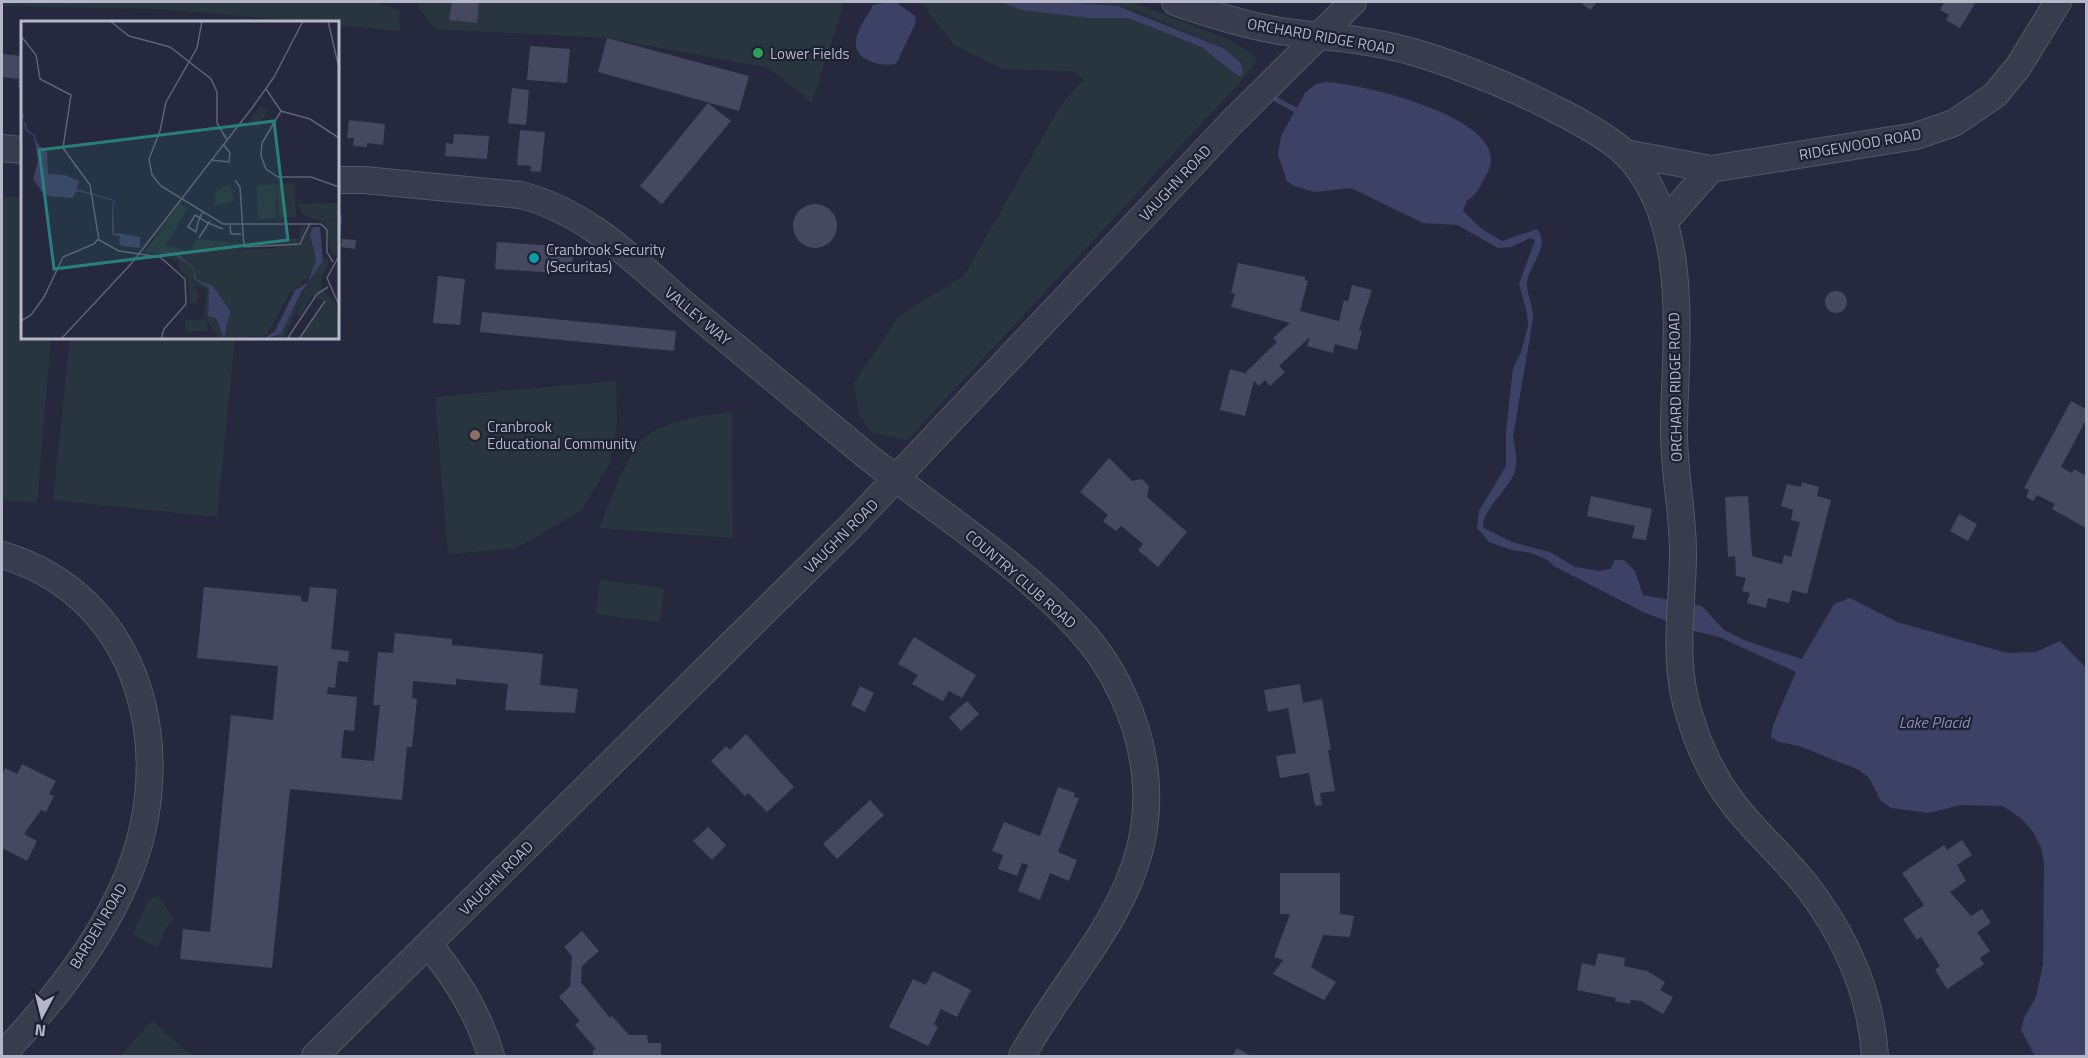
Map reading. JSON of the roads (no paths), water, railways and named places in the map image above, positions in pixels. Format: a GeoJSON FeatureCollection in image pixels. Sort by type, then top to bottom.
{"type":"FeatureCollection","features":[{"type":"Feature","properties":{"kind":"street","name":"ORCHARD RIDGE ROAD"},"geometry":{"type":"LineString","coordinates":[[1175,2],[1249,24],[1282,31],[1379,43],[1498,82],[1570,119],[1625,153],[1642,174],[1666,220],[1675,297],[1674,435],[1683,526],[1679,622],[1680,677],[1698,741],[1732,802],[1810,890],[1845,947],[1866,1000],[1875,1056]]}},
{"type":"Feature","properties":{"kind":"street","name":"VAUGHN ROAD"},"geometry":{"type":"LineString","coordinates":[[315,1056],[897,480],[1257,96],[1353,2]]}},
{"type":"Feature","properties":{"kind":"street","name":"RIDGEWOOD ROAD"},"geometry":{"type":"LineString","coordinates":[[1625,153],[1711,169],[1916,136],[1954,123],[1995,95],[2018,67],[2058,2]]}},
{"type":"Feature","properties":{"kind":"street"},"geometry":{"type":"LineString","coordinates":[[2,148],[21,150]]}},
{"type":"Feature","properties":{"kind":"street"},"geometry":{"type":"LineString","coordinates":[[1666,220],[1691,188],[1711,169]]}},
{"type":"Feature","properties":{"kind":"street","name":"VALLEY WAY"},"geometry":{"type":"LineString","coordinates":[[339,180],[364,180],[520,195],[542,200],[571,214],[625,253],[897,480]]}},
{"type":"Feature","properties":{"kind":"street","name":"COUNTRY CLUB ROAD"},"geometry":{"type":"LineString","coordinates":[[897,480],[988,548],[1080,630],[1117,684],[1141,748],[1145,771],[1147,813],[1144,835],[1132,876],[1118,907],[1022,1056]]}},
{"type":"Feature","properties":{"kind":"street","name":"BARDEN ROAD"},"geometry":{"type":"LineString","coordinates":[[2,555],[23,561],[54,577],[89,606],[109,628],[120,645],[140,688],[149,738],[150,762],[144,820],[127,878],[110,911],[73,969],[27,1029],[2,1055]]}},
{"type":"Feature","properties":{"kind":"street"},"geometry":{"type":"LineString","coordinates":[[429,945],[464,992],[486,1038],[491,1056]]}},
{"type":"Feature","properties":{"kind":"water"},"geometry":{"type":"Polygon","coordinates":[[[886,2],[897,3],[915,16],[916,22],[896,64],[890,65],[863,58],[856,47],[858,31],[873,5],[886,2]]]}},
{"type":"Feature","properties":{"kind":"water"},"geometry":{"type":"Polygon","coordinates":[[[1001,2],[1065,2],[1118,6],[1223,48],[1241,63],[1243,75],[1238,76],[1201,47],[1128,18],[1088,18],[1021,10],[1001,2]]]}},
{"type":"Feature","properties":{"kind":"water","name":"Lake Placid"},"geometry":{"type":"Polygon","coordinates":[[[1326,82],[1401,97],[1432,108],[1460,122],[1481,137],[1491,155],[1486,175],[1476,193],[1467,200],[1463,211],[1482,229],[1502,241],[1537,229],[1541,235],[1541,247],[1527,282],[1533,319],[1513,437],[1515,471],[1508,485],[1486,515],[1483,522],[1484,528],[1512,542],[1550,552],[1575,567],[1599,571],[1610,569],[1615,560],[1624,560],[1635,571],[1643,595],[1702,606],[1724,630],[1746,641],[1802,659],[1834,604],[1850,598],[1897,622],[2007,653],[2036,652],[2060,641],[2086,668],[2086,1056],[2035,1056],[2021,1030],[2024,1018],[2036,997],[2043,964],[2044,863],[2041,847],[2033,832],[2022,819],[2003,806],[1960,805],[1929,813],[1891,808],[1881,801],[1869,778],[1859,770],[1799,746],[1779,742],[1771,737],[1773,725],[1796,672],[1719,637],[1690,630],[1643,612],[1554,566],[1546,559],[1489,542],[1477,528],[1479,511],[1506,466],[1506,431],[1513,368],[1520,355],[1528,327],[1527,313],[1519,284],[1535,240],[1530,238],[1511,247],[1498,248],[1457,225],[1423,223],[1351,188],[1315,192],[1294,186],[1287,181],[1278,155],[1281,136],[1305,93],[1316,84],[1326,82]]]}},
{"type":"Feature","properties":{"kind":"waterway"},"geometry":{"type":"LineString","coordinates":[[1277,100],[1301,113]]}},
{"type":"Feature","properties":{"kind":"place","name":"Lower Fields"},"geometry":{"type":"Point","coordinates":[758,53]}},
{"type":"Feature","properties":{"kind":"place","name":"Cranbrook Security (Securitas)"},"geometry":{"type":"Point","coordinates":[534,258]}},
{"type":"Feature","properties":{"kind":"place","name":"Cranbrook Educational Community"},"geometry":{"type":"Point","coordinates":[475,435]}}]}
